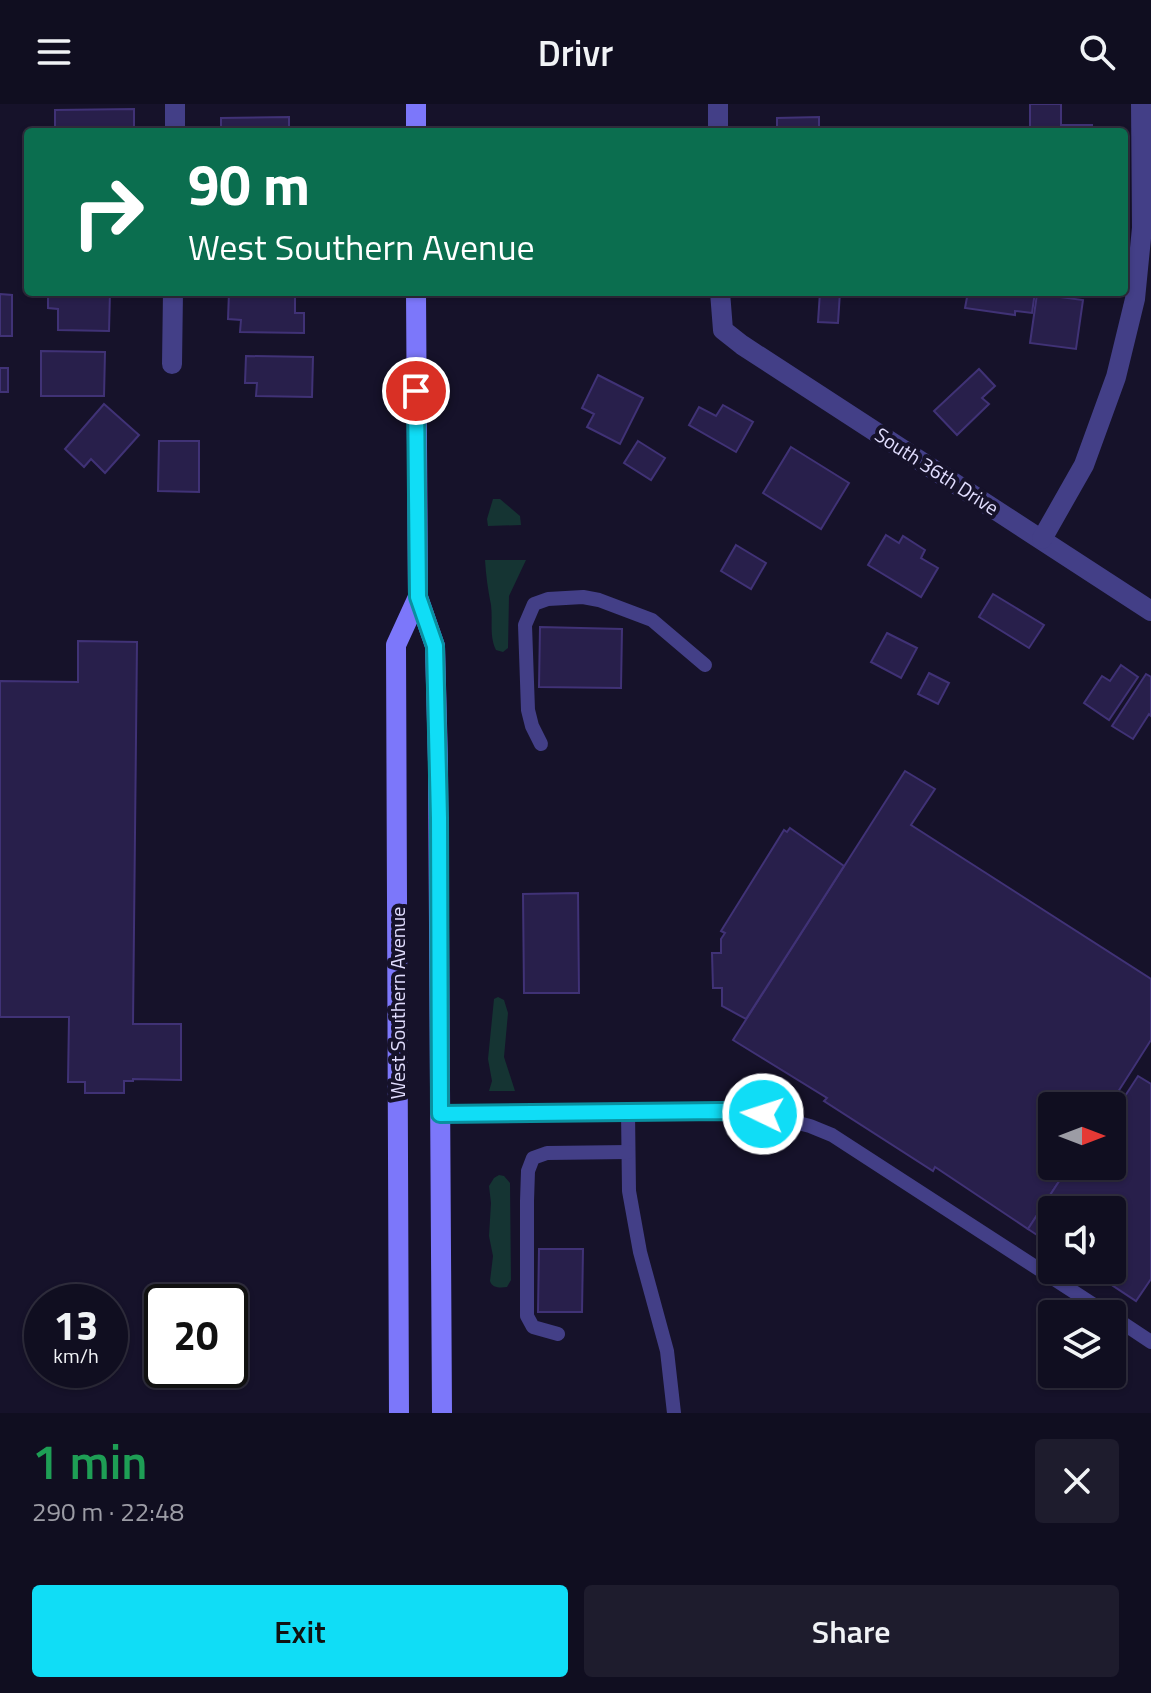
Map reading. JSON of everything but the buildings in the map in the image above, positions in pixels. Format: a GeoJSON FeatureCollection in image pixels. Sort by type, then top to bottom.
{"type":"FeatureCollection","features":[{"type":"Feature","properties":{"kind":"main road"},"geometry":{"type":"LineString","coordinates":[[416,104],[416,128]]}},
{"type":"Feature","properties":{"kind":"main road","name":"West Southern Avenue"},"geometry":{"type":"LineString","coordinates":[[416,296],[418,597],[435,646],[439,818],[442,1413]]}},
{"type":"Feature","properties":{"kind":"main road","name":"West Southern Avenue"},"geometry":{"type":"LineString","coordinates":[[399,1413],[396,645],[418,597]]}},
{"type":"Feature","properties":{"kind":"street"},"geometry":{"type":"LineString","coordinates":[[175,104],[175,128]]}},
{"type":"Feature","properties":{"kind":"street"},"geometry":{"type":"LineString","coordinates":[[718,104],[718,128]]}},
{"type":"Feature","properties":{"kind":"street"},"geometry":{"type":"LineString","coordinates":[[1042,539],[1084,465],[1116,377],[1135,299],[1142,228],[1141,104]]}},
{"type":"Feature","properties":{"kind":"street"},"geometry":{"type":"LineString","coordinates":[[172,364],[173,296]]}},
{"type":"Feature","properties":{"kind":"street","name":"South 36th Drive"},"geometry":{"type":"LineString","coordinates":[[720,296],[723,330],[742,345],[1151,611]]}},
{"type":"Feature","properties":{"kind":"lane"},"geometry":{"type":"LineString","coordinates":[[541,744],[528,710],[525,625],[534,604],[548,599],[583,597],[599,600],[652,620],[705,665]]}},
{"type":"Feature","properties":{"kind":"lane"},"geometry":{"type":"LineString","coordinates":[[440,1114],[722,1111],[763,1114],[810,1126],[832,1135],[1087,1300]]}},
{"type":"Feature","properties":{"kind":"lane"},"geometry":{"type":"LineString","coordinates":[[628,1112],[630,1198],[640,1252],[667,1351],[674,1413]]}},
{"type":"Feature","properties":{"kind":"lane"},"geometry":{"type":"LineString","coordinates":[[558,1334],[533,1327],[527,1316],[528,1171],[533,1158],[547,1153],[628,1152]]}},
{"type":"Feature","properties":{"kind":"lane"},"geometry":{"type":"LineString","coordinates":[[1126,1326],[1151,1342]]}},
{"type":"Feature","properties":{"kind":"green space"},"geometry":{"type":"Polygon","coordinates":[[[493,499],[500,499],[520,516],[521,525],[488,526],[493,499]]]}},
{"type":"Feature","properties":{"kind":"green space"},"geometry":{"type":"Polygon","coordinates":[[[485,560],[526,560],[509,596],[508,648],[503,652],[496,650],[493,639],[485,560]]]}},
{"type":"Feature","properties":{"kind":"green space"},"geometry":{"type":"Polygon","coordinates":[[[494,999],[504,1000],[508,1013],[504,1057],[515,1091],[489,1091],[492,1081],[488,1059],[494,999]]]}},
{"type":"Feature","properties":{"kind":"green space"},"geometry":{"type":"Polygon","coordinates":[[[499,1175],[510,1183],[511,1280],[507,1287],[494,1286],[490,1281],[493,1256],[489,1236],[489,1186],[499,1175]]]}},
{"type":"Feature","properties":{"kind":"route"},"geometry":{"type":"LineString","coordinates":[[416,391],[418,597],[435,646],[440,1114],[722,1111],[763,1114]]}}]}
